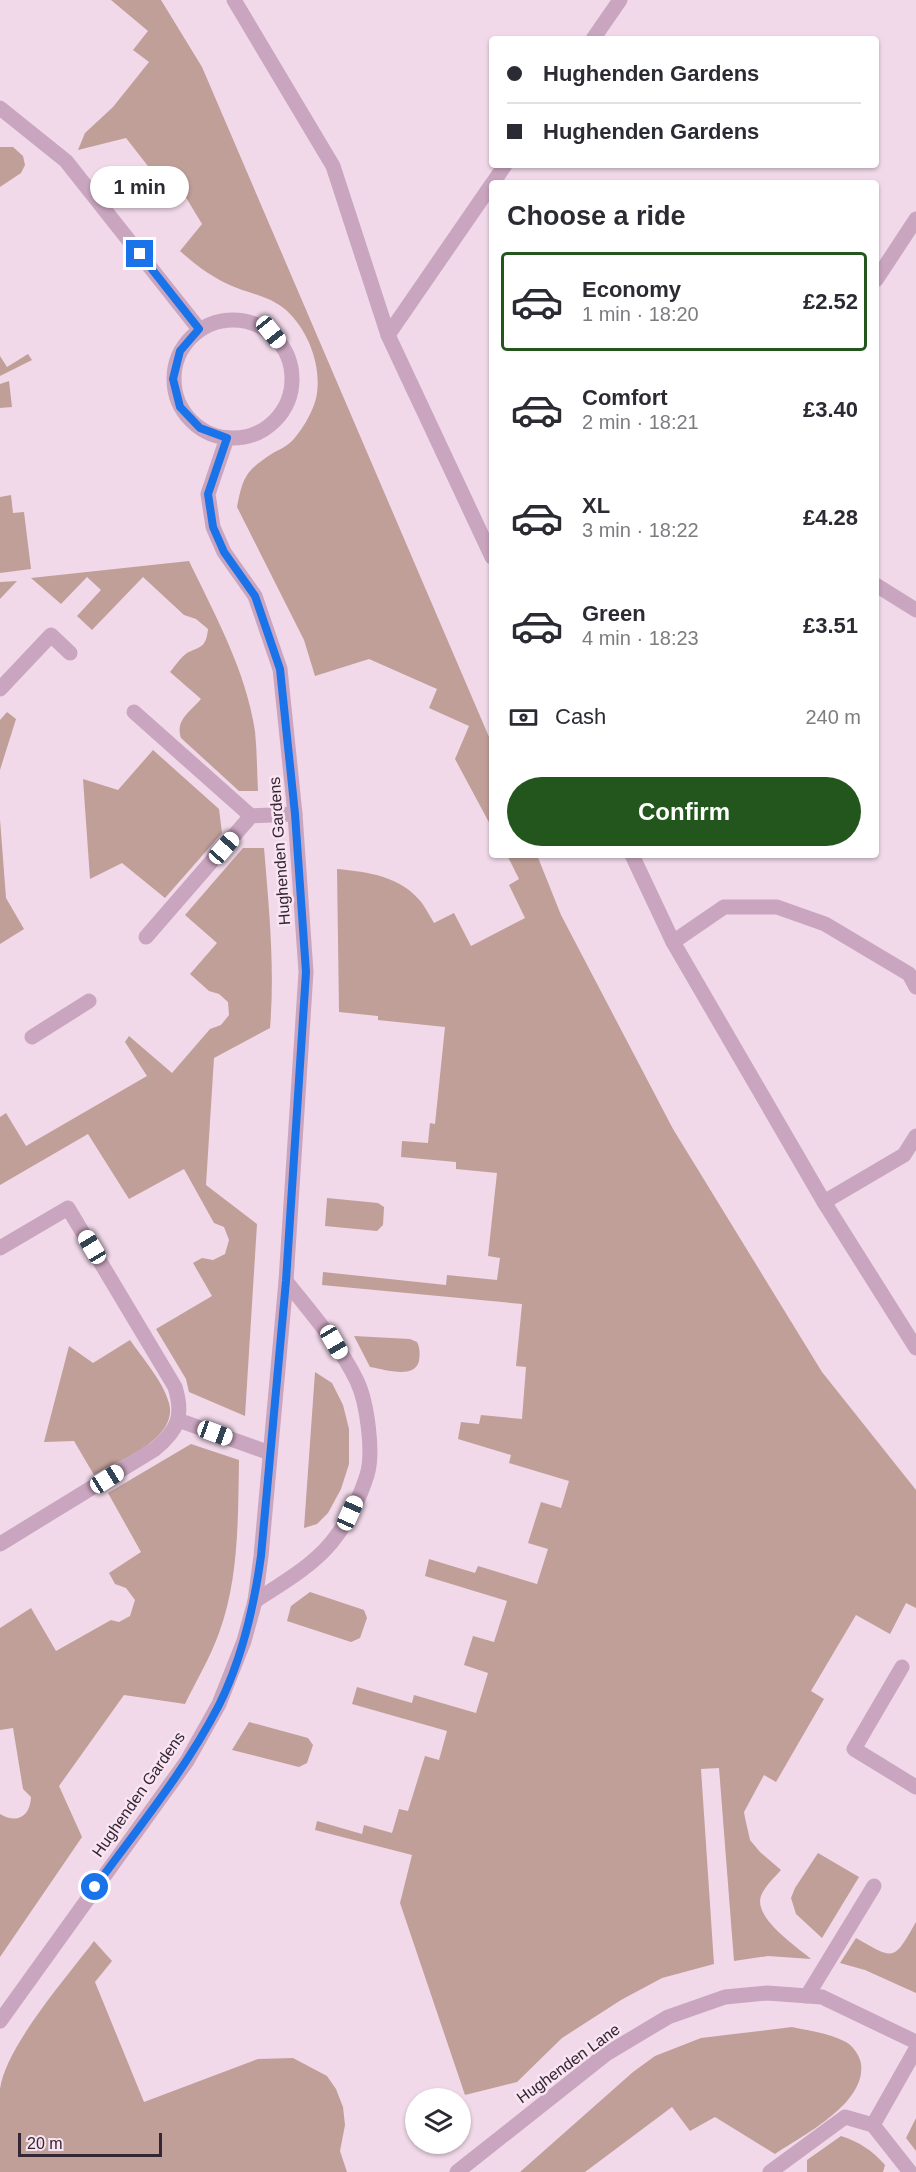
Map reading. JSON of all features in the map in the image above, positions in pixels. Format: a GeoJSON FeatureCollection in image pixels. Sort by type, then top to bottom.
{"type":"FeatureCollection","features":[{"type":"Feature","properties":{"kind":"street"},"geometry":{"type":"LineString","coordinates":[[234,0],[333,166],[388,335],[489,551]]}},
{"type":"Feature","properties":{"kind":"street"},"geometry":{"type":"LineString","coordinates":[[595,36],[620,0]]}},
{"type":"Feature","properties":{"kind":"street"},"geometry":{"type":"LineString","coordinates":[[0,108],[66,161],[199,329]]}},
{"type":"Feature","properties":{"kind":"street"},"geometry":{"type":"LineString","coordinates":[[388,335],[489,188]]}},
{"type":"Feature","properties":{"kind":"street"},"geometry":{"type":"LineString","coordinates":[[879,275],[916,219]]}},
{"type":"Feature","properties":{"kind":"street"},"geometry":{"type":"LineString","coordinates":[[223,319],[249,320],[271,332],[287,352],[293,376],[288,402],[274,423],[252,436],[227,438],[200,428],[180,407],[173,379],[180,351],[199,329],[223,319]]}},
{"type":"Feature","properties":{"kind":"street","name":"Hughenden Gardens"},"geometry":{"type":"LineString","coordinates":[[0,2020],[186,1761],[219,1704],[244,1641],[255,1601],[286,1281],[306,972],[295,814],[280,669],[255,596],[224,552],[213,527],[208,494],[227,438]]}},
{"type":"Feature","properties":{"kind":"street"},"geometry":{"type":"LineString","coordinates":[[879,587],[916,610]]}},
{"type":"Feature","properties":{"kind":"street"},"geometry":{"type":"LineString","coordinates":[[0,688],[51,635],[70,653]]}},
{"type":"Feature","properties":{"kind":"street"},"geometry":{"type":"LineString","coordinates":[[134,712],[251,816],[295,814]]}},
{"type":"Feature","properties":{"kind":"street"},"geometry":{"type":"LineString","coordinates":[[146,937],[251,816]]}},
{"type":"Feature","properties":{"kind":"street"},"geometry":{"type":"LineString","coordinates":[[633,858],[673,942],[824,1202],[916,1348]]}},
{"type":"Feature","properties":{"kind":"street"},"geometry":{"type":"LineString","coordinates":[[673,942],[724,907],[777,907],[825,924],[909,974],[916,987]]}},
{"type":"Feature","properties":{"kind":"street"},"geometry":{"type":"LineString","coordinates":[[32,1037],[89,1001]]}},
{"type":"Feature","properties":{"kind":"street"},"geometry":{"type":"LineString","coordinates":[[824,1202],[904,1155],[916,1136]]}},
{"type":"Feature","properties":{"kind":"street"},"geometry":{"type":"LineString","coordinates":[[0,1248],[68,1208],[175,1387],[180,1403],[178,1420],[172,1436],[156,1449],[0,1544]]}},
{"type":"Feature","properties":{"kind":"street"},"geometry":{"type":"LineString","coordinates":[[255,1601],[294,1575],[330,1544],[350,1513],[368,1474],[369,1423],[358,1383],[334,1342],[286,1281]]}},
{"type":"Feature","properties":{"kind":"street"},"geometry":{"type":"LineString","coordinates":[[178,1420],[270,1453]]}},
{"type":"Feature","properties":{"kind":"street"},"geometry":{"type":"LineString","coordinates":[[902,1667],[854,1749],[916,1787]]}},
{"type":"Feature","properties":{"kind":"street"},"geometry":{"type":"LineString","coordinates":[[807,1996],[874,1886]]}},
{"type":"Feature","properties":{"kind":"street","name":"Hughenden Lane"},"geometry":{"type":"LineString","coordinates":[[457,2172],[606,2054],[668,2017],[725,1997],[767,1992],[822,1997],[916,2042]]}},
{"type":"Feature","properties":{"kind":"street"},"geometry":{"type":"LineString","coordinates":[[873,2125],[916,2049]]}},
{"type":"Feature","properties":{"kind":"street"},"geometry":{"type":"LineString","coordinates":[[770,2172],[845,2117],[873,2125],[910,2172]]}},
{"type":"Feature","properties":{"kind":"shaded area"},"geometry":{"type":"Polygon","coordinates":[[[111,0],[161,0],[202,67],[489,737],[489,822],[455,759],[469,726],[429,708],[437,689],[369,659],[315,676],[304,640],[237,507],[244,480],[248,474],[257,464],[292,441],[314,406],[318,382],[317,371],[307,337],[301,327],[281,306],[269,299],[221,281],[180,251],[202,224],[179,186],[169,193],[126,138],[78,150],[85,133],[113,107],[149,62],[133,50],[148,31],[111,0]]]}},
{"type":"Feature","properties":{"kind":"shaded area"},"geometry":{"type":"Polygon","coordinates":[[[0,147],[13,147],[23,156],[25,165],[21,173],[0,187],[0,147]]]}},
{"type":"Feature","properties":{"kind":"shaded area"},"geometry":{"type":"Polygon","coordinates":[[[28,354],[32,360],[0,376],[0,356],[7,367],[28,354]]]}},
{"type":"Feature","properties":{"kind":"shaded area"},"geometry":{"type":"Polygon","coordinates":[[[9,381],[12,407],[0,408],[0,384],[9,381]]]}},
{"type":"Feature","properties":{"kind":"shaded area"},"geometry":{"type":"Polygon","coordinates":[[[11,495],[13,513],[24,512],[31,569],[0,573],[0,497],[11,495]]]}},
{"type":"Feature","properties":{"kind":"shaded area"},"geometry":{"type":"Polygon","coordinates":[[[189,561],[219,623],[245,687],[255,731],[258,791],[239,791],[181,738],[182,721],[201,699],[170,672],[187,653],[204,643],[208,629],[196,619],[184,615],[143,577],[92,630],[77,616],[101,590],[87,577],[61,604],[31,578],[189,561]]]}},
{"type":"Feature","properties":{"kind":"shaded area"},"geometry":{"type":"Polygon","coordinates":[[[17,581],[0,599],[0,582],[17,581]]]}},
{"type":"Feature","properties":{"kind":"shaded area"},"geometry":{"type":"Polygon","coordinates":[[[7,712],[16,719],[0,770],[0,720],[7,712]]]}},
{"type":"Feature","properties":{"kind":"shaded area"},"geometry":{"type":"Polygon","coordinates":[[[153,750],[219,809],[222,833],[165,898],[122,863],[90,879],[83,779],[118,790],[153,750]]]}},
{"type":"Feature","properties":{"kind":"shaded area"},"geometry":{"type":"Polygon","coordinates":[[[0,819],[6,898],[24,929],[0,944],[0,819]]]}},
{"type":"Feature","properties":{"kind":"shaded area"},"geometry":{"type":"Polygon","coordinates":[[[243,848],[264,848],[272,960],[270,1028],[214,1058],[206,1185],[257,1224],[245,1416],[189,1392],[186,1379],[156,1329],[212,1296],[193,1263],[202,1258],[213,1260],[225,1254],[229,1240],[224,1227],[214,1223],[184,1169],[129,1199],[88,1134],[0,1185],[0,1117],[6,1113],[26,1146],[147,1076],[125,1042],[129,1036],[172,1073],[210,1029],[221,1025],[229,1015],[228,1002],[219,994],[209,991],[190,974],[217,943],[185,915],[243,848]]]}},
{"type":"Feature","properties":{"kind":"shaded area"},"geometry":{"type":"Polygon","coordinates":[[[508,858],[538,858],[561,915],[673,1129],[822,1372],[916,1490],[916,1608],[906,1603],[890,1634],[856,1615],[811,1691],[824,1699],[776,1782],[764,1775],[744,1812],[750,1840],[781,1870],[762,1893],[760,1905],[763,1913],[787,1940],[811,1959],[768,1956],[734,1961],[719,1768],[701,1769],[714,1964],[662,1978],[621,2000],[562,2038],[517,2082],[471,2094],[471,2088],[463,2088],[400,1903],[412,1855],[315,1830],[317,1821],[362,1834],[364,1825],[392,1833],[399,1809],[408,1811],[425,1756],[439,1760],[447,1731],[352,1704],[357,1687],[412,1703],[414,1695],[476,1713],[488,1673],[464,1665],[473,1636],[494,1642],[507,1601],[425,1576],[429,1559],[475,1573],[478,1566],[537,1584],[548,1549],[528,1543],[541,1502],[561,1508],[569,1481],[509,1463],[511,1455],[458,1439],[461,1422],[479,1424],[481,1415],[522,1419],[526,1367],[516,1366],[522,1304],[322,1285],[323,1272],[446,1285],[447,1275],[497,1280],[500,1258],[488,1256],[497,1173],[456,1169],[456,1162],[401,1157],[402,1141],[428,1143],[430,1123],[435,1124],[445,1027],[378,1020],[378,1016],[339,1012],[337,869],[372,874],[394,881],[414,894],[434,923],[454,913],[471,946],[525,918],[509,885],[519,879],[508,858]]]}},
{"type":"Feature","properties":{"kind":"shaded area"},"geometry":{"type":"Polygon","coordinates":[[[327,1198],[378,1203],[384,1207],[383,1225],[377,1231],[325,1226],[327,1198]]]}},
{"type":"Feature","properties":{"kind":"shaded area"},"geometry":{"type":"Polygon","coordinates":[[[354,1336],[410,1339],[418,1344],[419,1361],[416,1367],[405,1372],[370,1367],[354,1336]]]}},
{"type":"Feature","properties":{"kind":"shaded area"},"geometry":{"type":"Polygon","coordinates":[[[130,1340],[162,1387],[169,1403],[170,1416],[156,1438],[131,1456],[94,1475],[74,1441],[44,1442],[69,1346],[93,1363],[130,1340]]]}},
{"type":"Feature","properties":{"kind":"shaded area"},"geometry":{"type":"Polygon","coordinates":[[[315,1372],[332,1383],[343,1405],[349,1429],[349,1464],[341,1489],[328,1513],[317,1524],[304,1528],[315,1372]]]}},
{"type":"Feature","properties":{"kind":"shaded area"},"geometry":{"type":"Polygon","coordinates":[[[191,1444],[239,1460],[238,1526],[234,1570],[226,1612],[219,1633],[185,1704],[124,1695],[59,1786],[82,1837],[0,1957],[0,1814],[12,1818],[22,1817],[28,1810],[31,1797],[23,1789],[13,1728],[0,1730],[0,1628],[31,1608],[56,1651],[111,1620],[119,1622],[130,1616],[135,1600],[126,1588],[115,1584],[109,1573],[141,1552],[108,1493],[191,1444]]]}},
{"type":"Feature","properties":{"kind":"shaded area"},"geometry":{"type":"Polygon","coordinates":[[[310,1592],[364,1610],[367,1618],[360,1638],[351,1642],[287,1621],[291,1606],[310,1592]]]}},
{"type":"Feature","properties":{"kind":"shaded area"},"geometry":{"type":"Polygon","coordinates":[[[249,1722],[308,1738],[313,1745],[307,1763],[299,1767],[232,1750],[249,1722]]]}},
{"type":"Feature","properties":{"kind":"shaded area"},"geometry":{"type":"Polygon","coordinates":[[[818,1853],[859,1877],[822,1938],[796,1914],[791,1898],[818,1853]]]}},
{"type":"Feature","properties":{"kind":"shaded area"},"geometry":{"type":"Polygon","coordinates":[[[916,1922],[916,1993],[865,1970],[840,1963],[856,1938],[886,1953],[892,1953],[902,1944],[916,1922]]]}},
{"type":"Feature","properties":{"kind":"shaded area"},"geometry":{"type":"Polygon","coordinates":[[[94,1941],[112,1961],[95,1982],[144,2102],[258,2059],[293,2058],[327,2076],[336,2089],[343,2107],[345,2125],[340,2151],[347,2172],[0,2172],[0,2089],[5,2072],[13,2053],[39,2012],[94,1941]]]}},
{"type":"Feature","properties":{"kind":"shaded area"},"geometry":{"type":"Polygon","coordinates":[[[792,2027],[826,2034],[849,2044],[856,2052],[861,2064],[860,2079],[854,2092],[830,2117],[775,2154],[715,2117],[690,2131],[672,2107],[585,2172],[520,2172],[633,2072],[655,2056],[701,2038],[792,2027]]]}},
{"type":"Feature","properties":{"kind":"shaded area"},"geometry":{"type":"Polygon","coordinates":[[[916,2118],[916,2151],[906,2138],[916,2118]]]}},
{"type":"Feature","properties":{"kind":"shaded area"},"geometry":{"type":"Polygon","coordinates":[[[841,2136],[875,2155],[885,2165],[883,2172],[807,2172],[807,2160],[841,2136]]]}},
{"type":"Feature","properties":{"kind":"route"},"geometry":{"type":"LineString","coordinates":[[95,1887],[186,1761],[219,1704],[244,1641],[255,1601],[286,1281],[306,972],[295,814],[280,669],[255,596],[224,552],[213,527],[208,494],[227,438],[200,428],[180,407],[173,379],[180,351],[199,329],[140,254]]}}]}
